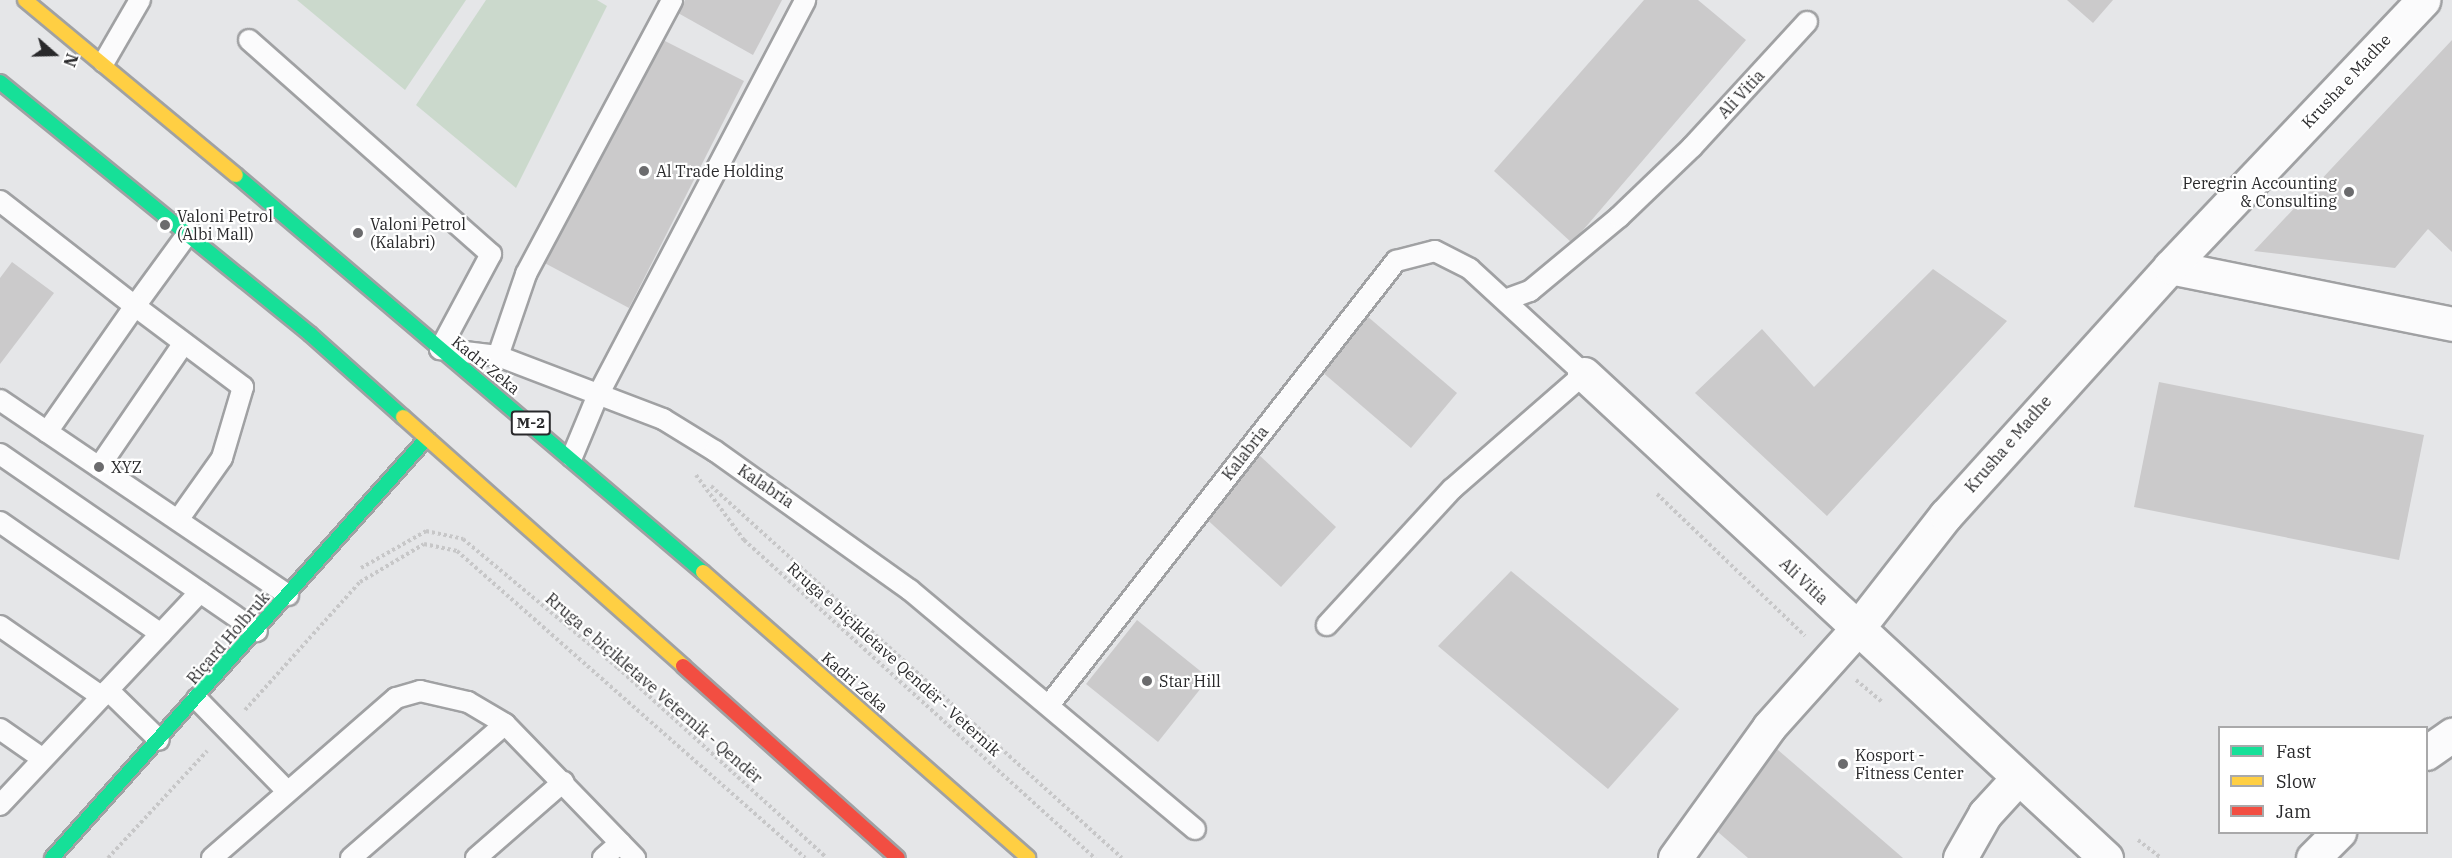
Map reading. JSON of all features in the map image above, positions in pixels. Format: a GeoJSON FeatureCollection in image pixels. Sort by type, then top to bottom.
{"type":"FeatureCollection","features":[{"type":"Feature","properties":{"kind":"main road","name":"Kadri Zeka"},"geometry":{"type":"LineString","coordinates":[[25,0],[105,62],[440,349],[572,457],[1028,858]]}},
{"type":"Feature","properties":{"kind":"main road"},"geometry":{"type":"LineString","coordinates":[[0,82],[189,232],[427,438],[898,858]]}},
{"type":"Feature","properties":{"kind":"main road","name":"Riçard Holbruk"},"geometry":{"type":"LineString","coordinates":[[52,858],[197,699],[427,438]]}},
{"type":"Feature","properties":{"kind":"street","name":"Krusha e Madhe"},"geometry":{"type":"LineString","coordinates":[[1675,858],[1769,727],[1856,630],[1946,515],[2170,267],[2423,0]]}},
{"type":"Feature","properties":{"kind":"street"},"geometry":{"type":"LineString","coordinates":[[2170,267],[2452,324]]}},
{"type":"Feature","properties":{"kind":"street","name":"Ali Vitia"},"geometry":{"type":"LineString","coordinates":[[1584,374],[1856,630],[2106,858]]}},
{"type":"Feature","properties":{"kind":"street"},"geometry":{"type":"LineString","coordinates":[[2428,752],[2452,735]]}},
{"type":"Feature","properties":{"kind":"street"},"geometry":{"type":"LineString","coordinates":[[1960,858],[1985,814],[2018,778]]}},
{"type":"Feature","properties":{"kind":"street"},"geometry":{"type":"LineString","coordinates":[[2313,858],[2337,834]]}},
{"type":"Feature","properties":{"kind":"lane"},"geometry":{"type":"LineString","coordinates":[[105,62],[140,0]]}},
{"type":"Feature","properties":{"kind":"lane"},"geometry":{"type":"LineString","coordinates":[[498,356],[526,274],[672,0]]}},
{"type":"Feature","properties":{"kind":"lane"},"geometry":{"type":"LineString","coordinates":[[572,457],[597,397],[805,0]]}},
{"type":"Feature","properties":{"kind":"lane","name":"Ali Vitia"},"geometry":{"type":"LineString","coordinates":[[1505,300],[1530,291],[1619,217],[1692,147],[1808,22]]}},
{"type":"Feature","properties":{"kind":"lane"},"geometry":{"type":"LineString","coordinates":[[249,40],[491,254],[440,349]]}},
{"type":"Feature","properties":{"kind":"lane"},"geometry":{"type":"LineString","coordinates":[[0,201],[243,387],[222,458],[178,520]]}},
{"type":"Feature","properties":{"kind":"lane"},"geometry":{"type":"LineString","coordinates":[[47,432],[189,232]]}},
{"type":"Feature","properties":{"kind":"lane","name":"Kalabria"},"geometry":{"type":"LineString","coordinates":[[1049,705],[1396,261],[1435,251]]}},
{"type":"Feature","properties":{"kind":"lane","name":"Ali Vitia"},"geometry":{"type":"LineString","coordinates":[[1435,251],[1462,264],[1505,300],[1584,374]]}},
{"type":"Feature","properties":{"kind":"lane"},"geometry":{"type":"LineString","coordinates":[[99,467],[184,343]]}},
{"type":"Feature","properties":{"kind":"lane","name":"Kalabria"},"geometry":{"type":"LineString","coordinates":[[440,349],[498,356],[597,397],[663,419],[715,451],[910,590],[1195,829]]}},
{"type":"Feature","properties":{"kind":"lane"},"geometry":{"type":"LineString","coordinates":[[1327,625],[1452,489],[1584,374]]}},
{"type":"Feature","properties":{"kind":"lane"},"geometry":{"type":"LineString","coordinates":[[0,400],[288,595]]}},
{"type":"Feature","properties":{"kind":"lane"},"geometry":{"type":"LineString","coordinates":[[0,454],[256,631]]}},
{"type":"Feature","properties":{"kind":"lane"},"geometry":{"type":"LineString","coordinates":[[0,522],[161,634]]}},
{"type":"Feature","properties":{"kind":"lane"},"geometry":{"type":"LineString","coordinates":[[0,805],[200,592]]}},
{"type":"Feature","properties":{"kind":"lane"},"geometry":{"type":"LineString","coordinates":[[0,626],[105,694],[159,740]]}},
{"type":"Feature","properties":{"kind":"lane"},"geometry":{"type":"LineString","coordinates":[[212,858],[396,698],[420,691],[443,693],[468,702],[505,724],[635,858]]}},
{"type":"Feature","properties":{"kind":"lane"},"geometry":{"type":"LineString","coordinates":[[197,699],[287,791]]}},
{"type":"Feature","properties":{"kind":"lane"},"geometry":{"type":"LineString","coordinates":[[351,858],[505,724]]}},
{"type":"Feature","properties":{"kind":"lane"},"geometry":{"type":"LineString","coordinates":[[0,729],[43,759]]}},
{"type":"Feature","properties":{"kind":"lane"},"geometry":{"type":"LineString","coordinates":[[476,858],[563,782]]}},
{"type":"Feature","properties":{"kind":"lane"},"geometry":{"type":"LineString","coordinates":[[603,858],[620,843]]}},
{"type":"Feature","properties":{"kind":"path","name":"Rruga e biçikletave Qendër - Veternik"},"geometry":{"type":"LineString","coordinates":[[1095,858],[744,540],[690,467],[1122,858]]}},
{"type":"Feature","properties":{"kind":"path","name":"Rruga e biçikletave Veternik - Qendër"},"geometry":{"type":"LineString","coordinates":[[463,539],[618,668],[827,858]]}},
{"type":"Feature","properties":{"kind":"green space"},"geometry":{"type":"Polygon","coordinates":[[[297,0],[466,0],[405,90],[297,0]]]}},
{"type":"Feature","properties":{"kind":"green space"},"geometry":{"type":"Polygon","coordinates":[[[486,0],[597,0],[607,6],[516,188],[416,105],[486,0]]]}},
{"type":"Feature","properties":{"kind":"building"},"geometry":{"type":"Polygon","coordinates":[[[685,0],[782,0],[753,55],[678,13],[685,0]]]}},
{"type":"Feature","properties":{"kind":"building"},"geometry":{"type":"Polygon","coordinates":[[[1644,0],[1698,0],[1746,40],[1572,243],[1494,171],[1644,0]]]}},
{"type":"Feature","properties":{"kind":"building"},"geometry":{"type":"Polygon","coordinates":[[[2067,0],[2113,0],[2093,23],[2067,0]]]}},
{"type":"Feature","properties":{"kind":"building","name":"Al Trade Holding"},"geometry":{"type":"Polygon","coordinates":[[[663,40],[744,81],[629,308],[539,260],[663,40]]]}},
{"type":"Feature","properties":{"kind":"building"},"geometry":{"type":"Polygon","coordinates":[[[2452,40],[2452,252],[2428,229],[2395,268],[2254,251],[2452,40]]]}},
{"type":"Feature","properties":{"kind":"building"},"geometry":{"type":"Polygon","coordinates":[[[12,262],[54,293],[0,364],[0,278],[12,262]]]}},
{"type":"Feature","properties":{"kind":"building"},"geometry":{"type":"Polygon","coordinates":[[[1933,269],[2007,321],[1827,516],[1695,393],[1762,329],[1814,387],[1933,269]]]}},
{"type":"Feature","properties":{"kind":"building"},"geometry":{"type":"Polygon","coordinates":[[[1367,316],[1457,393],[1411,448],[1321,371],[1367,316]]]}},
{"type":"Feature","properties":{"kind":"building"},"geometry":{"type":"Polygon","coordinates":[[[2159,382],[2424,435],[2399,560],[2134,507],[2159,382]]]}},
{"type":"Feature","properties":{"kind":"building"},"geometry":{"type":"Polygon","coordinates":[[[1258,454],[1336,527],[1281,587],[1202,515],[1258,454]]]}},
{"type":"Feature","properties":{"kind":"building"},"geometry":{"type":"Polygon","coordinates":[[[1511,571],[1679,709],[1608,789],[1438,646],[1511,571]]]}},
{"type":"Feature","properties":{"kind":"building","name":"Star Hill"},"geometry":{"type":"Polygon","coordinates":[[[1137,620],[1209,678],[1158,742],[1086,684],[1137,620]]]}},
{"type":"Feature","properties":{"kind":"building"},"geometry":{"type":"Polygon","coordinates":[[[1770,743],[1903,858],[1748,858],[1696,813],[1770,743]]]}},
{"type":"Feature","properties":{"kind":"traffic: fast"},"geometry":{"type":"LineString","coordinates":[[0,82],[310,334],[403,417]]}},
{"type":"Feature","properties":{"kind":"traffic: fast"},"geometry":{"type":"LineString","coordinates":[[236,175],[703,572]]}},
{"type":"Feature","properties":{"kind":"traffic: fast"},"geometry":{"type":"LineString","coordinates":[[52,858],[427,438]]}},
{"type":"Feature","properties":{"kind":"traffic: slow"},"geometry":{"type":"LineString","coordinates":[[25,0],[236,175]]}},
{"type":"Feature","properties":{"kind":"traffic: slow"},"geometry":{"type":"LineString","coordinates":[[403,417],[683,666]]}},
{"type":"Feature","properties":{"kind":"traffic: slow"},"geometry":{"type":"LineString","coordinates":[[703,572],[1028,858]]}},
{"type":"Feature","properties":{"kind":"traffic: jam"},"geometry":{"type":"LineString","coordinates":[[683,666],[898,858]]}},
{"type":"Feature","properties":{"kind":"place","name":"Al Trade Holding"},"geometry":{"type":"Point","coordinates":[644,171]}},
{"type":"Feature","properties":{"kind":"place","name":"Peregrin Accounting & Consulting"},"geometry":{"type":"Point","coordinates":[2349,192]}},
{"type":"Feature","properties":{"kind":"place","name":"Valoni Petrol (Albi Mall)"},"geometry":{"type":"Point","coordinates":[165,225]}},
{"type":"Feature","properties":{"kind":"place","name":"Valoni Petrol (Kalabri)"},"geometry":{"type":"Point","coordinates":[358,233]}},
{"type":"Feature","properties":{"kind":"place","name":"XYZ"},"geometry":{"type":"Point","coordinates":[99,467]}},
{"type":"Feature","properties":{"kind":"place","name":"Star Hill"},"geometry":{"type":"Point","coordinates":[1147,681]}},
{"type":"Feature","properties":{"kind":"place","name":"Kosport - Fitness Center"},"geometry":{"type":"Point","coordinates":[1843,764]}}]}
